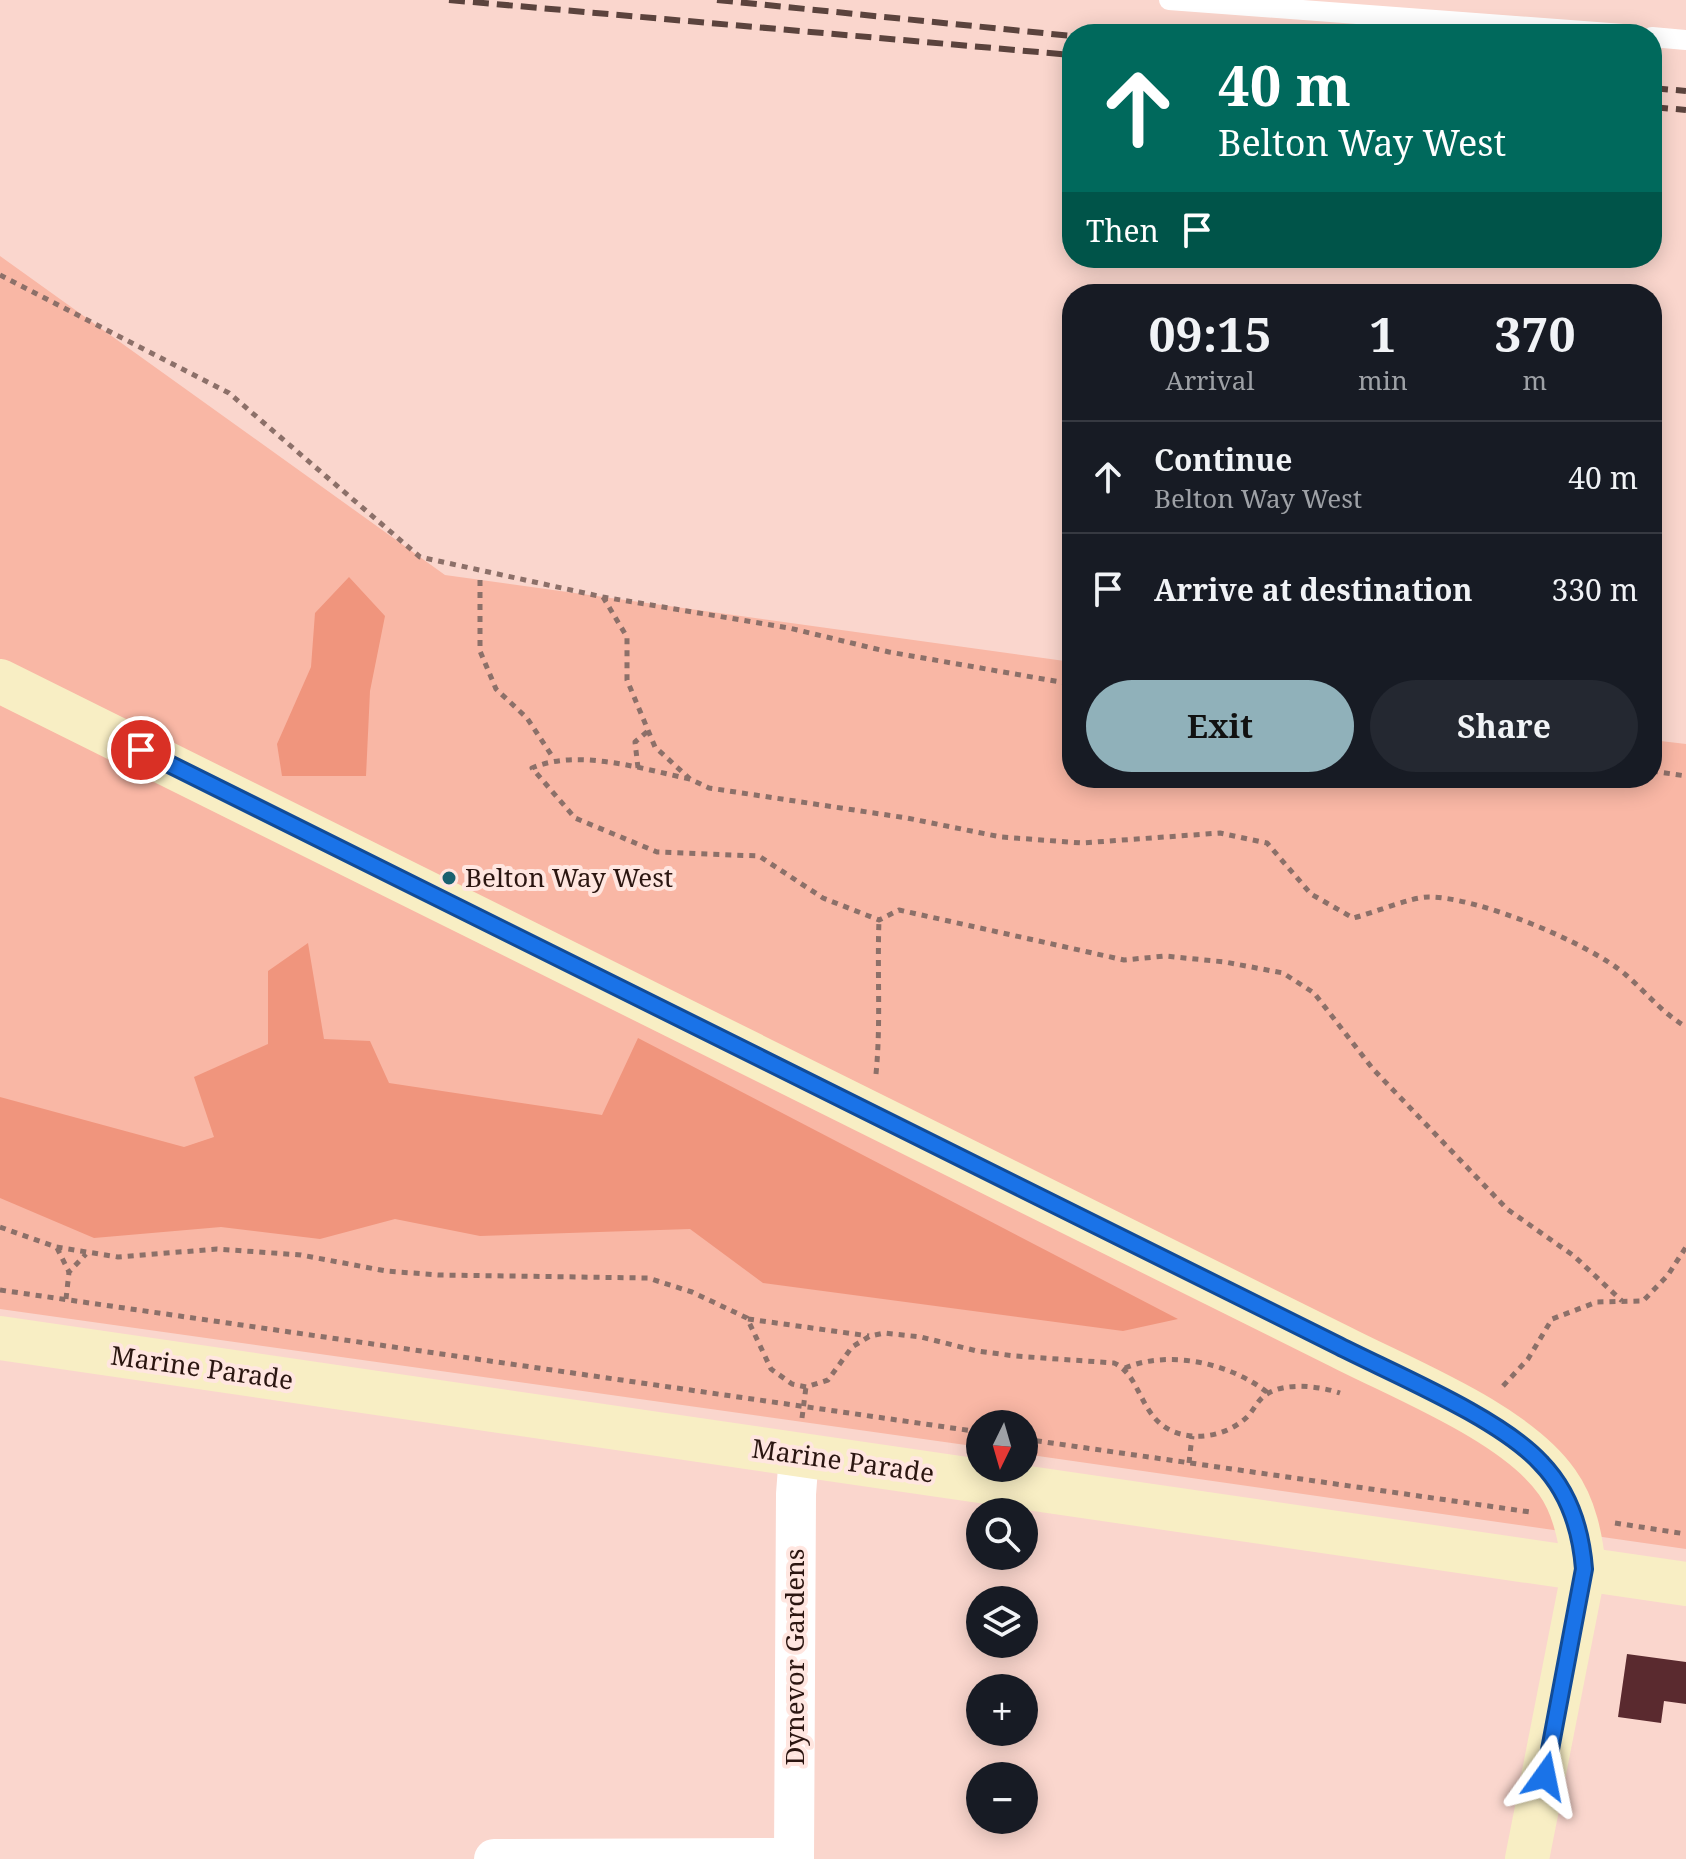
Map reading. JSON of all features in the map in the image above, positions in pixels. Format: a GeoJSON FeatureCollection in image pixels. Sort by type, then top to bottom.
{"type":"FeatureCollection","features":[{"type":"Feature","properties":{"kind":"street"},"geometry":{"type":"LineString","coordinates":[[0,681],[1476,1417],[1540,1461],[1559,1484],[1574,1517],[1581,1538],[1584,1569],[1527,1859]]}},
{"type":"Feature","properties":{"kind":"street","name":"Marine Parade"},"geometry":{"type":"LineString","coordinates":[[0,1338],[1686,1584]]}},
{"type":"Feature","properties":{"kind":"street","name":"Dynevor Gardens"},"geometry":{"type":"LineString","coordinates":[[794,1858],[796,1494],[799,1455]]}},
{"type":"Feature","properties":{"kind":"street"},"geometry":{"type":"LineString","coordinates":[[494,1859],[794,1858]]}},
{"type":"Feature","properties":{"kind":"lane"},"geometry":{"type":"LineString","coordinates":[[1169,0],[1489,24]]}},
{"type":"Feature","properties":{"kind":"lane"},"geometry":{"type":"LineString","coordinates":[[1662,38],[1686,40]]}},
{"type":"Feature","properties":{"kind":"path"},"geometry":{"type":"LineString","coordinates":[[0,275],[229,393],[420,557],[603,597],[789,628],[889,652],[1062,682]]}},
{"type":"Feature","properties":{"kind":"path"},"geometry":{"type":"LineString","coordinates":[[480,580],[480,651],[496,689],[527,718],[554,759]]}},
{"type":"Feature","properties":{"kind":"path"},"geometry":{"type":"LineString","coordinates":[[603,597],[627,637],[627,680],[655,747],[690,779]]}},
{"type":"Feature","properties":{"kind":"path"},"geometry":{"type":"LineString","coordinates":[[638,768],[635,742],[648,731]]}},
{"type":"Feature","properties":{"kind":"path"},"geometry":{"type":"LineString","coordinates":[[1622,1301],[1574,1256],[1507,1209],[1365,1060],[1314,993],[1283,973],[1225,962],[1165,956],[1124,960],[899,910],[879,920],[823,898],[759,856],[657,852],[575,818],[532,768],[554,759],[638,768],[690,779],[725,791],[907,818],[1001,837],[1082,843],[1220,833],[1267,843],[1311,894],[1353,918],[1427,896],[1481,906],[1600,957],[1626,975],[1658,1010],[1686,1027]]}},
{"type":"Feature","properties":{"kind":"path"},"geometry":{"type":"LineString","coordinates":[[1662,772],[1686,776]]}},
{"type":"Feature","properties":{"kind":"path"},"geometry":{"type":"LineString","coordinates":[[872,1114],[881,1022],[877,970],[879,920]]}},
{"type":"Feature","properties":{"kind":"path"},"geometry":{"type":"LineString","coordinates":[[0,1227],[56,1247],[118,1257],[217,1249],[301,1255],[386,1271],[451,1276],[639,1277],[692,1292],[747,1318],[870,1336]]}},
{"type":"Feature","properties":{"kind":"path"},"geometry":{"type":"LineString","coordinates":[[56,1247],[69,1272],[66,1299]]}},
{"type":"Feature","properties":{"kind":"path"},"geometry":{"type":"LineString","coordinates":[[1476,1417],[1528,1359],[1552,1319],[1597,1302],[1643,1301],[1668,1275],[1686,1247]]}},
{"type":"Feature","properties":{"kind":"path"},"geometry":{"type":"LineString","coordinates":[[69,1272],[87,1253]]}},
{"type":"Feature","properties":{"kind":"path"},"geometry":{"type":"LineString","coordinates":[[0,1290],[966,1430]]}},
{"type":"Feature","properties":{"kind":"path"},"geometry":{"type":"LineString","coordinates":[[747,1318],[771,1369],[792,1384],[806,1387],[828,1380],[852,1347],[870,1336],[884,1333],[921,1337],[977,1351],[1114,1363],[1125,1368],[1149,1413],[1171,1431],[1192,1436],[1215,1435],[1234,1426],[1268,1393],[1305,1387],[1347,1396]]}},
{"type":"Feature","properties":{"kind":"path"},"geometry":{"type":"LineString","coordinates":[[1125,1368],[1153,1361],[1204,1364],[1248,1377],[1268,1393]]}},
{"type":"Feature","properties":{"kind":"path"},"geometry":{"type":"LineString","coordinates":[[1189,1463],[1192,1436]]}},
{"type":"Feature","properties":{"kind":"path"},"geometry":{"type":"LineString","coordinates":[[1038,1441],[1530,1508],[1686,1534]]}},
{"type":"Feature","properties":{"kind":"shaded area"},"geometry":{"type":"Polygon","coordinates":[[[0,256],[445,575],[1062,661],[1062,788],[1662,788],[1662,741],[1686,744],[1686,1549],[1038,1456],[1038,1410],[966,1410],[966,1445],[0,1309],[0,256]]]}},
{"type":"Feature","properties":{"kind":"shaded area"},"geometry":{"type":"Polygon","coordinates":[[[349,577],[385,616],[370,691],[366,776],[282,776],[277,744],[311,667],[315,613],[349,577]]]}},
{"type":"Feature","properties":{"kind":"shaded area"},"geometry":{"type":"Polygon","coordinates":[[[308,943],[324,1039],[370,1041],[389,1083],[602,1115],[638,1038],[1178,1319],[1123,1331],[763,1283],[690,1229],[480,1236],[395,1219],[320,1239],[221,1227],[94,1238],[0,1198],[0,1097],[184,1147],[214,1137],[194,1077],[268,1044],[268,971],[308,943]]]}},
{"type":"Feature","properties":{"kind":"building"},"geometry":{"type":"Polygon","coordinates":[[[1627,1654],[1686,1662],[1686,1704],[1664,1701],[1661,1723],[1618,1717],[1627,1654]]]}},
{"type":"Feature","properties":{"kind":"railway"},"geometry":{"type":"LineString","coordinates":[[449,0],[1062,54]]}},
{"type":"Feature","properties":{"kind":"railway"},"geometry":{"type":"LineString","coordinates":[[717,0],[1062,35]]}},
{"type":"Feature","properties":{"kind":"railway"},"geometry":{"type":"LineString","coordinates":[[1662,89],[1686,91]]}},
{"type":"Feature","properties":{"kind":"railway"},"geometry":{"type":"LineString","coordinates":[[1662,108],[1686,110]]}},
{"type":"Feature","properties":{"kind":"place","name":"Belton Way West"},"geometry":{"type":"Point","coordinates":[449,878]}},
{"type":"Feature","properties":{"kind":"route"},"geometry":{"type":"LineString","coordinates":[[141,750],[1339,1346],[1489,1424],[1515,1442],[1540,1461],[1559,1484],[1581,1538],[1584,1569],[1574,1637],[1545,1776]]}}]}
